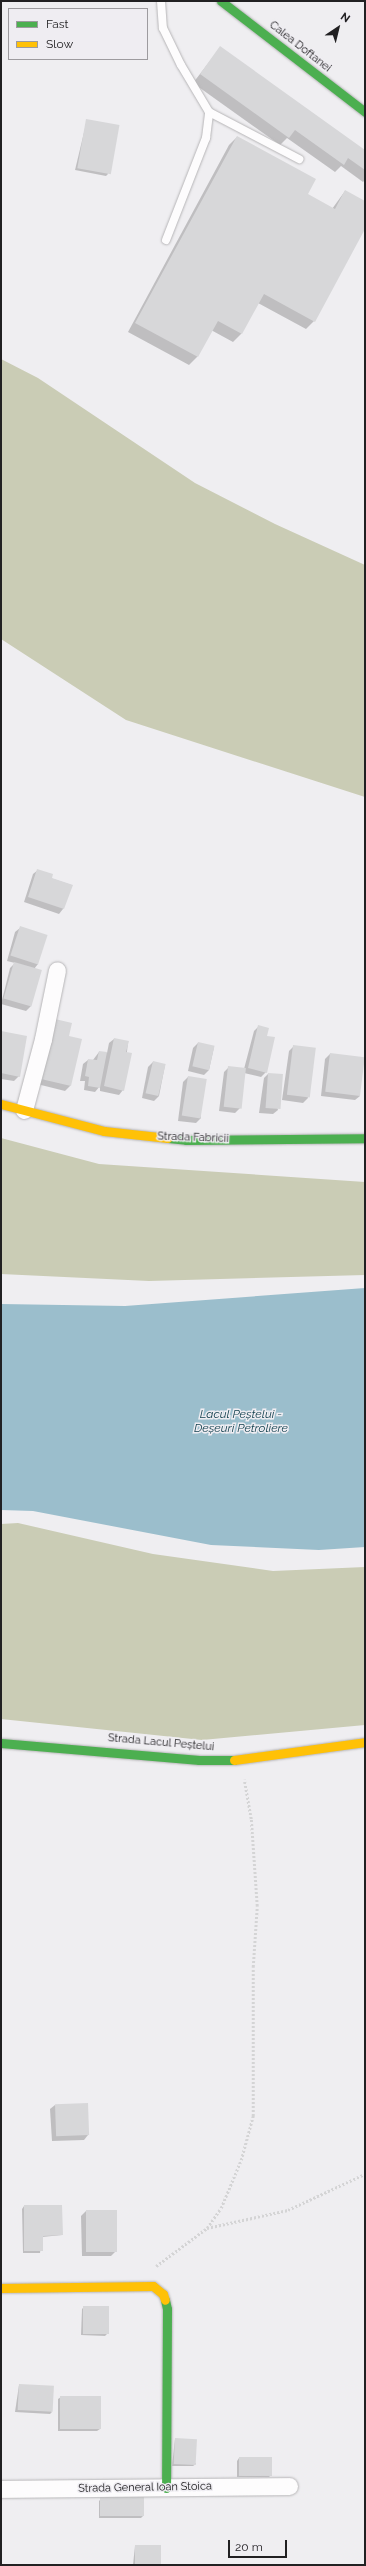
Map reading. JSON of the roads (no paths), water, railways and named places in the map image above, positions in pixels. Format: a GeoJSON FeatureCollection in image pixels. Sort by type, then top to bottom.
{"type":"FeatureCollection","features":[{"type":"Feature","properties":{"kind":"street","name":"Calea Doftanei"},"geometry":{"type":"LineString","coordinates":[[220,1],[365,112]]}},
{"type":"Feature","properties":{"kind":"street"},"geometry":{"type":"LineString","coordinates":[[24,1110],[43,1039],[57,970]]}},
{"type":"Feature","properties":{"kind":"street","name":"Strada Fabricii"},"geometry":{"type":"LineString","coordinates":[[1,1104],[104,1131],[186,1140],[365,1138]]}},
{"type":"Feature","properties":{"kind":"street","name":"Strada Lacul Peștelui"},"geometry":{"type":"LineString","coordinates":[[1,1744],[126,1752],[200,1760],[241,1760],[365,1742]]}},
{"type":"Feature","properties":{"kind":"street"},"geometry":{"type":"LineString","coordinates":[[1,2288],[153,2286],[163,2294],[167,2309],[166,2488]]}},
{"type":"Feature","properties":{"kind":"street","name":"Strada General Ioan Stoica"},"geometry":{"type":"LineString","coordinates":[[1,2489],[289,2486]]}},
{"type":"Feature","properties":{"kind":"lane"},"geometry":{"type":"LineString","coordinates":[[161,1],[163,28],[181,65],[209,112],[299,159]]}},
{"type":"Feature","properties":{"kind":"lane"},"geometry":{"type":"LineString","coordinates":[[166,240],[206,138],[209,112]]}},
{"type":"Feature","properties":{"kind":"water","name":"Lacul Peștelui - Deșeuri Petroliere"},"geometry":{"type":"Polygon","coordinates":[[[365,1288],[365,1547],[319,1550],[211,1545],[33,1511],[1,1510],[1,1304],[125,1306],[365,1288]]]}}]}
